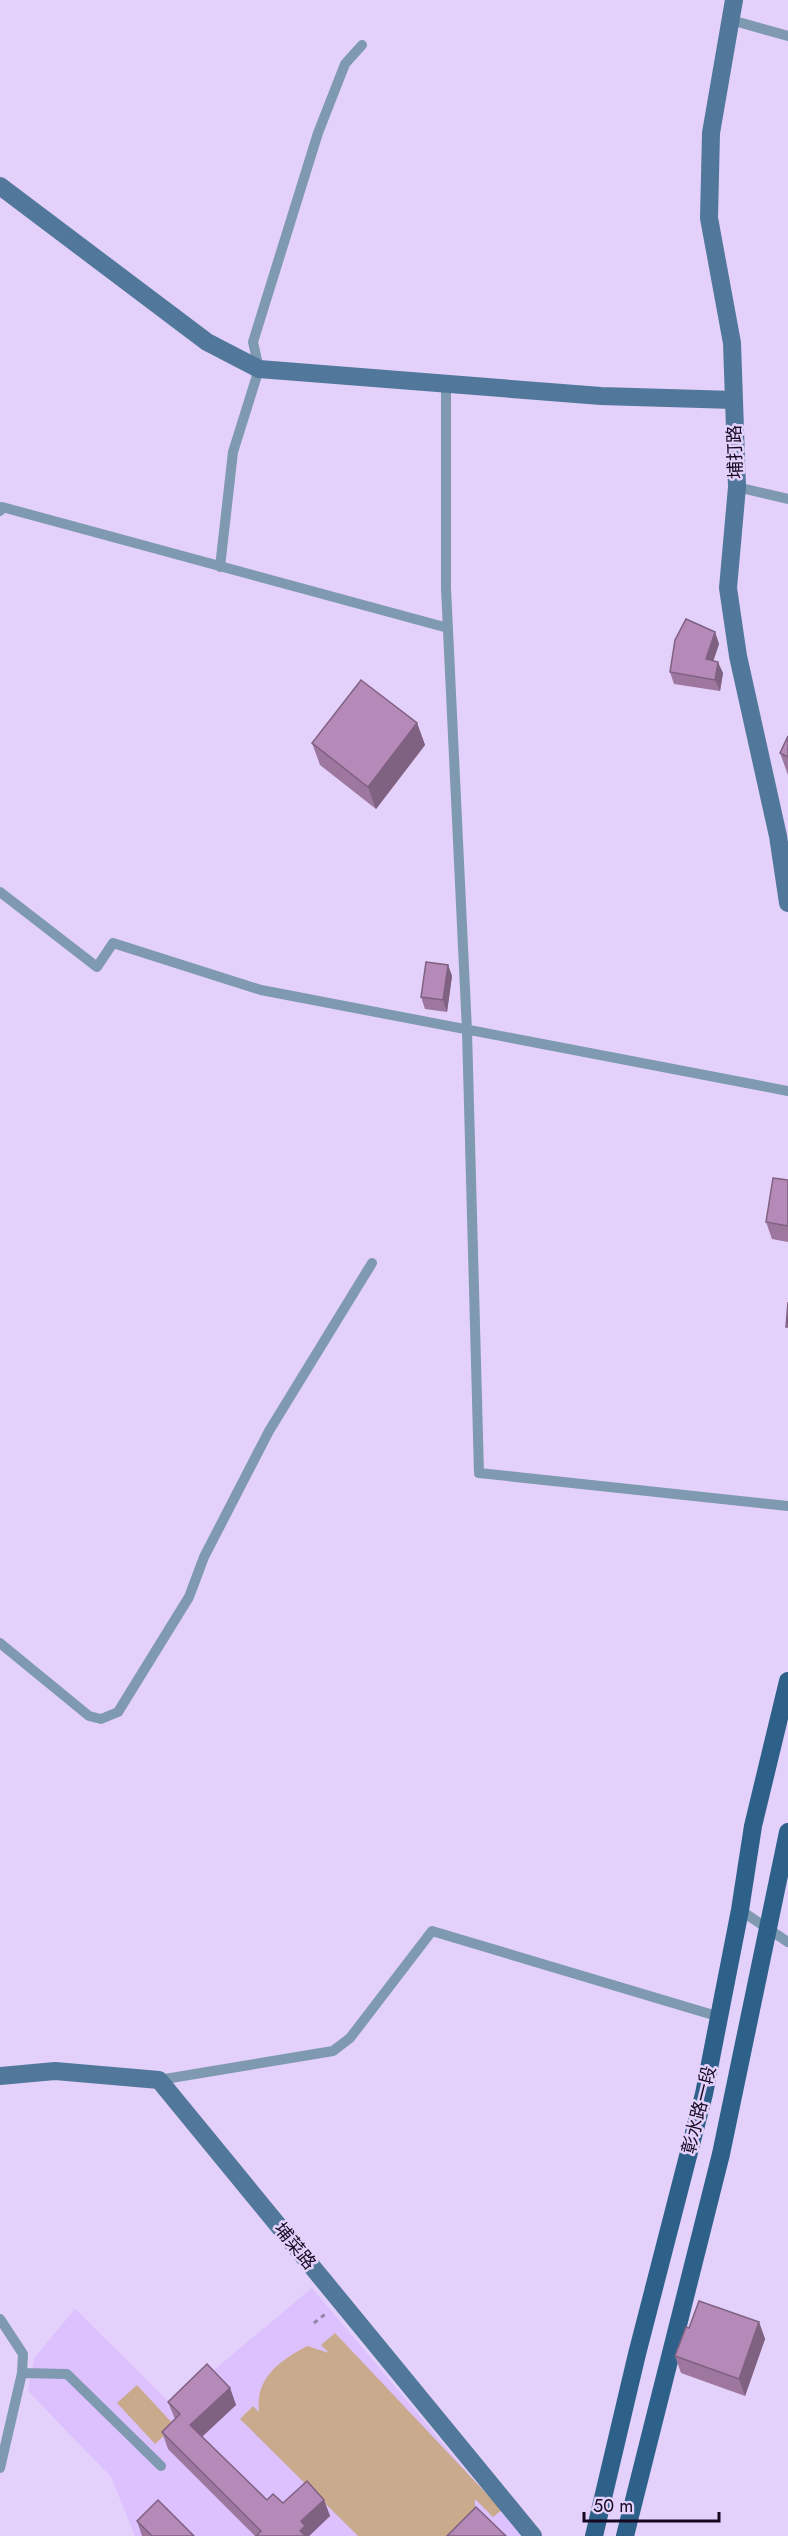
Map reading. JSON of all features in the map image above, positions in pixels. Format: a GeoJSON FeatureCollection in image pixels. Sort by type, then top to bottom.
{"type":"FeatureCollection","features":[{"type":"Feature","properties":{"kind":"main road","name":"彰水路一段"},"geometry":{"type":"LineString","coordinates":[[594,2536],[637,2354],[704,2094],[740,1910],[753,1826],[788,1681]]}},
{"type":"Feature","properties":{"kind":"main road","name":"彰水路一段"},"geometry":{"type":"LineString","coordinates":[[625,2536],[721,2154],[788,1832]]}},
{"type":"Feature","properties":{"kind":"street","name":"埔打路"},"geometry":{"type":"LineString","coordinates":[[734,0],[711,133],[709,218],[732,343],[737,487],[728,588],[738,656],[778,836],[788,903]]}},
{"type":"Feature","properties":{"kind":"street"},"geometry":{"type":"LineString","coordinates":[[0,186],[207,342],[259,369],[602,396],[734,400]]}},
{"type":"Feature","properties":{"kind":"street"},"geometry":{"type":"LineString","coordinates":[[0,2076],[55,2071],[159,2080]]}},
{"type":"Feature","properties":{"kind":"street","name":"埔菜路"},"geometry":{"type":"LineString","coordinates":[[159,2080],[533,2536]]}},
{"type":"Feature","properties":{"kind":"lane"},"geometry":{"type":"LineString","coordinates":[[731,20],[788,36]]}},
{"type":"Feature","properties":{"kind":"lane"},"geometry":{"type":"LineString","coordinates":[[220,567],[233,452],[259,369],[253,342],[318,133],[345,64],[362,45]]}},
{"type":"Feature","properties":{"kind":"lane"},"geometry":{"type":"LineString","coordinates":[[446,384],[448,628],[467,1031],[479,1473],[788,1506]]}},
{"type":"Feature","properties":{"kind":"lane"},"geometry":{"type":"LineString","coordinates":[[737,487],[788,499]]}},
{"type":"Feature","properties":{"kind":"lane"},"geometry":{"type":"LineString","coordinates":[[0,510],[3,507],[448,628]]}},
{"type":"Feature","properties":{"kind":"lane"},"geometry":{"type":"LineString","coordinates":[[0,892],[97,967],[113,943],[261,990],[788,1091]]}},
{"type":"Feature","properties":{"kind":"lane"},"geometry":{"type":"LineString","coordinates":[[0,1642],[89,1716],[101,1719],[118,1712],[189,1597],[204,1557],[269,1431],[372,1263]]}},
{"type":"Feature","properties":{"kind":"lane"},"geometry":{"type":"LineString","coordinates":[[740,1910],[788,1942]]}},
{"type":"Feature","properties":{"kind":"lane"},"geometry":{"type":"LineString","coordinates":[[159,2080],[333,2051],[350,2038],[432,1931],[720,2017]]}},
{"type":"Feature","properties":{"kind":"lane"},"geometry":{"type":"LineString","coordinates":[[0,2319],[23,2355],[22,2373],[0,2468]]}},
{"type":"Feature","properties":{"kind":"lane"},"geometry":{"type":"LineString","coordinates":[[22,2373],[67,2374],[161,2466]]}},
{"type":"Feature","properties":{"kind":"shaded area"},"geometry":{"type":"Polygon","coordinates":[[[312,2288],[521,2536],[135,2536],[111,2477],[28,2391],[34,2358],[75,2309],[172,2405],[312,2288]]]}},
{"type":"Feature","properties":{"kind":"shaded area"},"geometry":{"type":"Polygon","coordinates":[[[335,2333],[502,2510],[493,2517],[475,2499],[475,2514],[465,2536],[358,2536],[240,2419],[253,2406],[259,2412],[261,2389],[265,2380],[279,2364],[307,2346],[329,2353],[321,2345],[335,2333]]]}},
{"type":"Feature","properties":{"kind":"shaded area"},"geometry":{"type":"Polygon","coordinates":[[[137,2385],[175,2426],[155,2444],[117,2403],[137,2385]]]}},
{"type":"Feature","properties":{"kind":"building"},"geometry":{"type":"Polygon","coordinates":[[[686,619],[715,632],[706,659],[718,662],[715,680],[670,672],[675,640],[686,619]]]}},
{"type":"Feature","properties":{"kind":"building"},"geometry":{"type":"Polygon","coordinates":[[[361,680],[417,723],[368,787],[312,743],[361,680]]]}},
{"type":"Feature","properties":{"kind":"building"},"geometry":{"type":"Polygon","coordinates":[[[788,736],[788,757],[780,753],[788,736]]]}},
{"type":"Feature","properties":{"kind":"building"},"geometry":{"type":"Polygon","coordinates":[[[426,962],[448,965],[443,1000],[421,997],[426,962]]]}},
{"type":"Feature","properties":{"kind":"building"},"geometry":{"type":"Polygon","coordinates":[[[773,1178],[788,1180],[788,1226],[766,1222],[773,1178]]]}},
{"type":"Feature","properties":{"kind":"building"},"geometry":{"type":"Polygon","coordinates":[[[788,1302],[788,1327],[786,1327],[788,1302]]]}},
{"type":"Feature","properties":{"kind":"building"},"geometry":{"type":"Polygon","coordinates":[[[699,2301],[759,2322],[739,2379],[675,2356],[699,2301]]]}},
{"type":"Feature","properties":{"kind":"building"},"geometry":{"type":"Polygon","coordinates":[[[207,2364],[230,2388],[190,2425],[267,2500],[273,2494],[283,2503],[307,2481],[324,2500],[301,2521],[305,2526],[300,2531],[306,2536],[256,2536],[261,2531],[162,2432],[180,2414],[168,2402],[207,2364]]]}},
{"type":"Feature","properties":{"kind":"building"},"geometry":{"type":"Polygon","coordinates":[[[158,2500],[194,2536],[152,2536],[137,2521],[158,2500]]]}},
{"type":"Feature","properties":{"kind":"building"},"geometry":{"type":"Polygon","coordinates":[[[476,2507],[506,2536],[447,2536],[476,2507]]]}}]}
